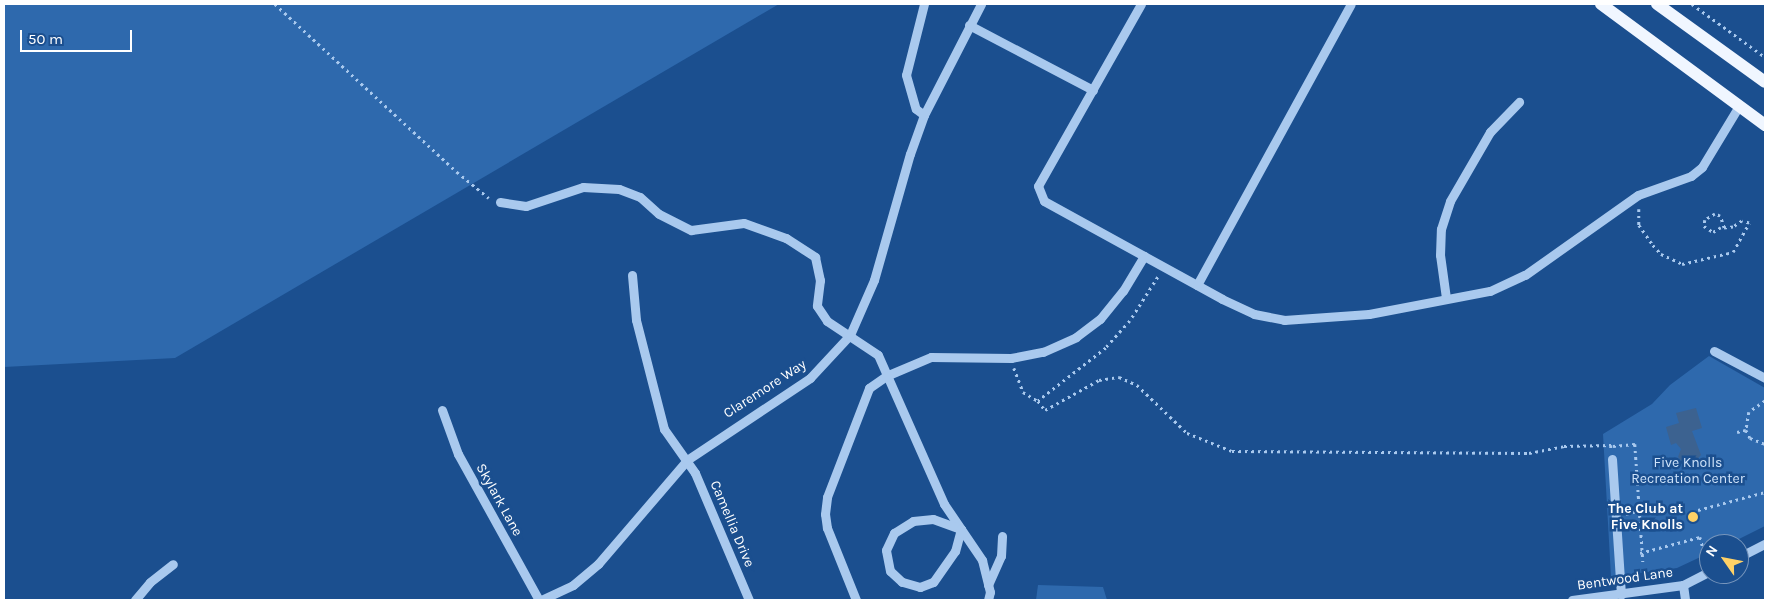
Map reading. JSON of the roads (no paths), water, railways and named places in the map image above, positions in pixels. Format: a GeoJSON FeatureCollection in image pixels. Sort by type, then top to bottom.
{"type":"FeatureCollection","features":[{"type":"Feature","properties":{"kind":"main road"},"geometry":{"type":"LineString","coordinates":[[1601,4],[1765,125]]}},
{"type":"Feature","properties":{"kind":"main road"},"geometry":{"type":"LineString","coordinates":[[1657,4],[1765,82]]}},
{"type":"Feature","properties":{"kind":"street"},"geometry":{"type":"LineString","coordinates":[[924,4],[906,75],[916,109],[924,115]]}},
{"type":"Feature","properties":{"kind":"street","name":"Claremore Way"},"geometry":{"type":"LineString","coordinates":[[540,600],[572,585],[598,564],[687,460],[810,378],[850,335],[874,280],[910,154],[924,115],[981,4]]}},
{"type":"Feature","properties":{"kind":"street"},"geometry":{"type":"LineString","coordinates":[[1141,4],[1038,186],[1044,200],[1197,285],[1254,314],[1284,320],[1369,314],[1490,291],[1525,275],[1638,195],[1691,176],[1702,167],[1739,106]]}},
{"type":"Feature","properties":{"kind":"street"},"geometry":{"type":"LineString","coordinates":[[1197,285],[1351,4]]}},
{"type":"Feature","properties":{"kind":"street"},"geometry":{"type":"LineString","coordinates":[[969,26],[1093,90]]}},
{"type":"Feature","properties":{"kind":"street"},"geometry":{"type":"LineString","coordinates":[[1446,298],[1440,255],[1441,229],[1450,201],[1490,132],[1519,102]]}},
{"type":"Feature","properties":{"kind":"street"},"geometry":{"type":"LineString","coordinates":[[500,202],[526,206],[583,187],[619,189],[640,197],[658,214],[691,230],[744,224],[786,238],[815,256],[820,280],[818,306],[826,320],[878,355],[944,504],[982,560],[988,585],[988,600]]}},
{"type":"Feature","properties":{"kind":"street"},"geometry":{"type":"LineString","coordinates":[[856,600],[827,528],[827,497],[866,394],[873,384],[886,376],[931,357],[1009,358],[1043,352],[1076,337],[1100,319],[1123,291],[1144,256]]}},
{"type":"Feature","properties":{"kind":"street","name":"Camellia Drive"},"geometry":{"type":"LineString","coordinates":[[632,275],[636,320],[664,428],[687,460],[749,600]]}},
{"type":"Feature","properties":{"kind":"street"},"geometry":{"type":"LineString","coordinates":[[1714,351],[1765,378]]}},
{"type":"Feature","properties":{"kind":"street","name":"Skylark Lane"},"geometry":{"type":"LineString","coordinates":[[442,410],[458,454],[540,600]]}},
{"type":"Feature","properties":{"kind":"street"},"geometry":{"type":"LineString","coordinates":[[1612,459],[1621,595]]}},
{"type":"Feature","properties":{"kind":"street"},"geometry":{"type":"LineString","coordinates":[[932,519],[961,529],[955,551],[933,582],[920,587],[902,582],[890,571],[886,550],[894,533],[913,521],[932,519]]}},
{"type":"Feature","properties":{"kind":"street"},"geometry":{"type":"LineString","coordinates":[[988,585],[1001,556],[1002,536]]}},
{"type":"Feature","properties":{"kind":"street"},"geometry":{"type":"LineString","coordinates":[[1749,552],[1765,544]]}},
{"type":"Feature","properties":{"kind":"street"},"geometry":{"type":"LineString","coordinates":[[135,600],[150,582],[174,564]]}},
{"type":"Feature","properties":{"kind":"street"},"geometry":{"type":"LineString","coordinates":[[1685,600],[1683,586],[1699,577]]}},
{"type":"Feature","properties":{"kind":"street","name":"Bentwood Lane"},"geometry":{"type":"LineString","coordinates":[[1572,600],[1683,586]]}},
{"type":"Feature","properties":{"kind":"place","name":"The Club at Five Knolls"},"geometry":{"type":"Point","coordinates":[1693,517]}},
{"type":"Feature","properties":{"kind":"park label","name":"Five Knolls Recreation Center"},"geometry":{"type":"Point","coordinates":[1688,472]}}]}
